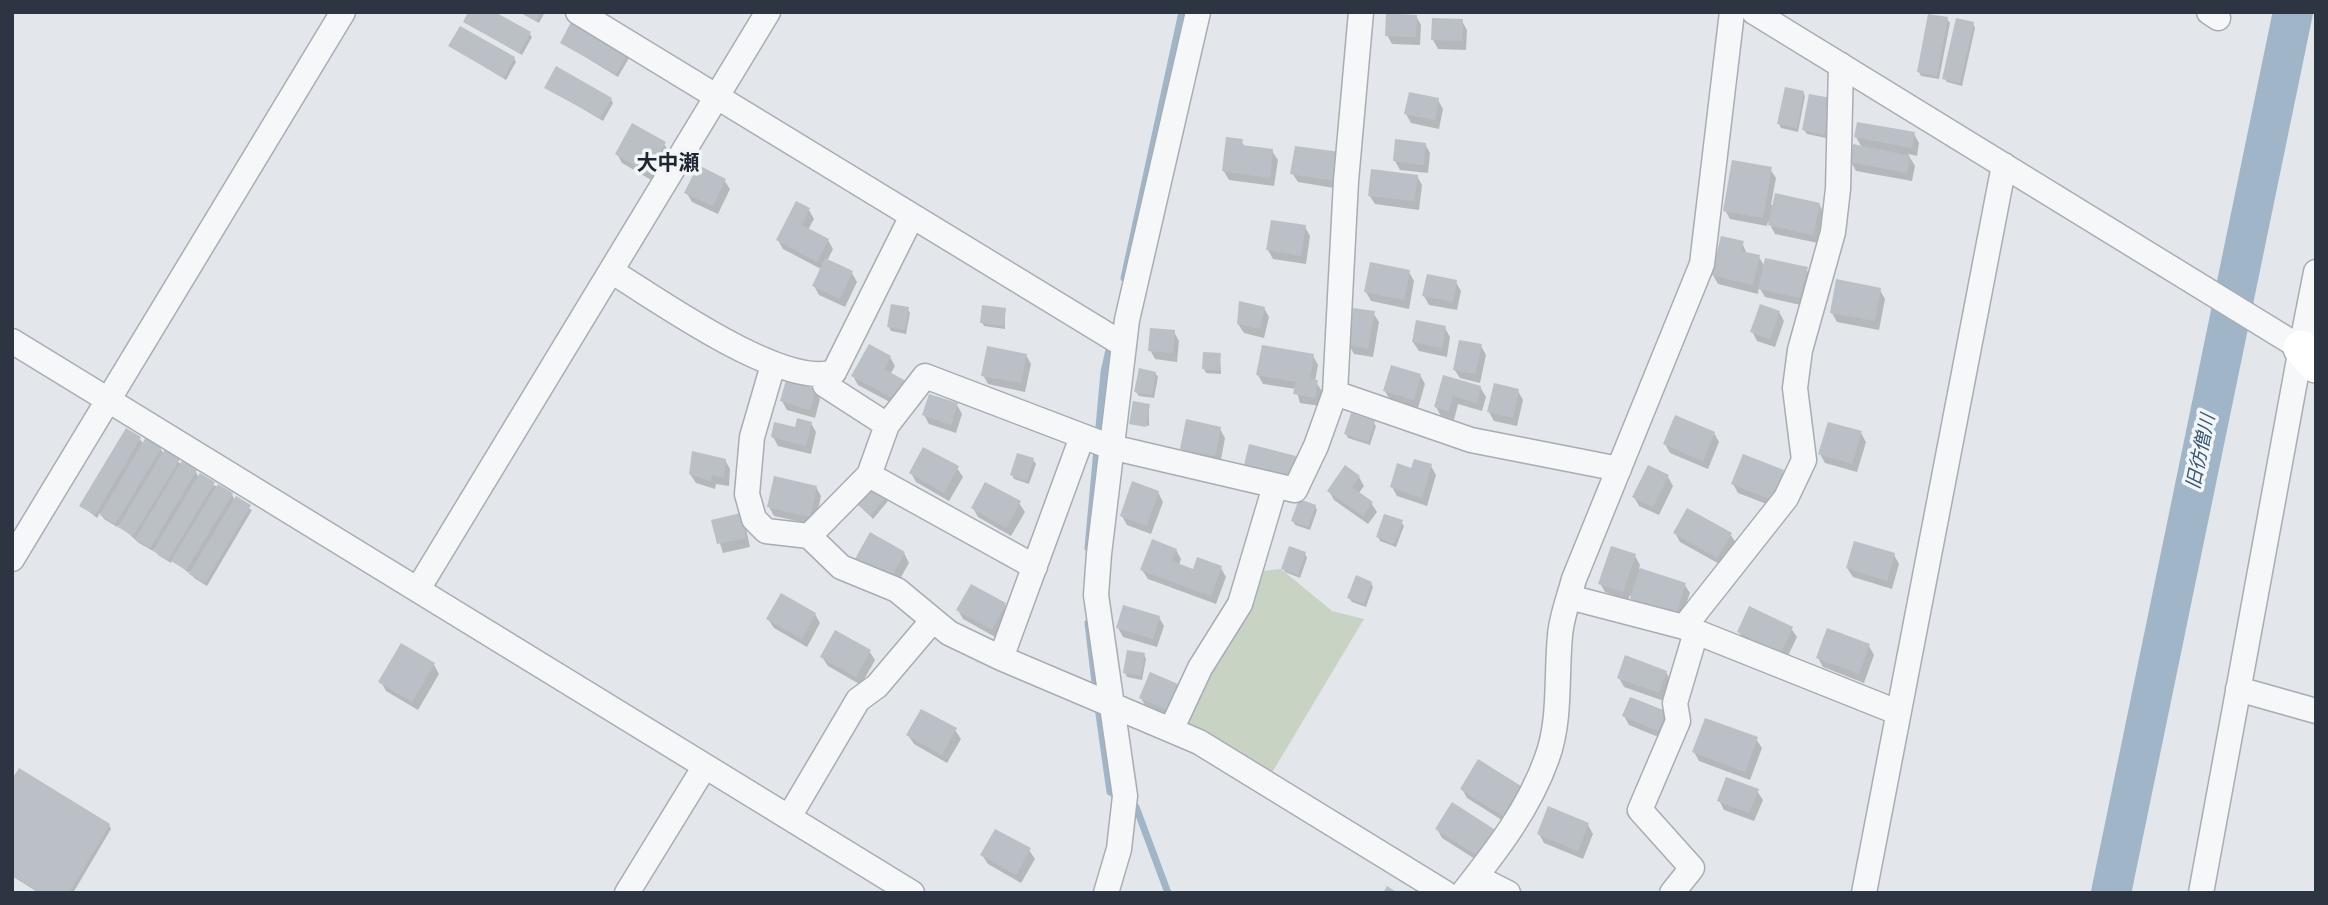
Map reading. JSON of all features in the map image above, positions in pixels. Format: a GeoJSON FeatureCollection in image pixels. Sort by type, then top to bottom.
{"type":"FeatureCollection","features":[{"type":"Feature","properties":{"kind":"street"},"geometry":{"type":"LineString","coordinates":[[12,558],[343,12]]}},
{"type":"Feature","properties":{"kind":"street"},"geometry":{"type":"LineString","coordinates":[[578,12],[1124,345]]}},
{"type":"Feature","properties":{"kind":"street"},"geometry":{"type":"LineString","coordinates":[[418,589],[768,12]]}},
{"type":"Feature","properties":{"kind":"street"},"geometry":{"type":"LineString","coordinates":[[1106,893],[1119,849],[1125,796],[1096,595],[1111,447],[1124,345],[1198,12]]}},
{"type":"Feature","properties":{"kind":"street"},"geometry":{"type":"LineString","coordinates":[[809,536],[869,475],[887,425],[925,376],[1111,447],[1295,490],[1316,446],[1335,393],[1346,181],[1361,12]]}},
{"type":"Feature","properties":{"kind":"street"},"geometry":{"type":"LineString","coordinates":[[1508,893],[1469,885],[1525,807],[1548,756],[1557,704],[1560,633],[1569,597],[1702,264],[1732,12]]}},
{"type":"Feature","properties":{"kind":"street"},"geometry":{"type":"LineString","coordinates":[[1754,12],[2004,165],[2309,343]]}},
{"type":"Feature","properties":{"kind":"street"},"geometry":{"type":"LineString","coordinates":[[1672,893],[1692,868],[1640,810],[1678,721],[1675,703],[1690,630],[1786,498],[1804,460],[1796,388],[1800,350],[1833,232],[1838,189],[1841,65]]}},
{"type":"Feature","properties":{"kind":"street"},"geometry":{"type":"LineString","coordinates":[[1864,893],[2004,165]]}},
{"type":"Feature","properties":{"kind":"street"},"geometry":{"type":"LineString","coordinates":[[611,271],[713,334],[773,365],[824,375],[834,372],[912,216]]}},
{"type":"Feature","properties":{"kind":"street"},"geometry":{"type":"LineString","coordinates":[[2201,893],[2238,689],[2309,343],[2316,272]]}},
{"type":"Feature","properties":{"kind":"street"},"geometry":{"type":"LineString","coordinates":[[12,341],[912,893]]}},
{"type":"Feature","properties":{"kind":"street"},"geometry":{"type":"LineString","coordinates":[[773,365],[752,437],[747,494],[754,519],[766,531],[809,536],[841,567],[897,590],[949,632],[1001,658],[1199,742],[1445,893]]}},
{"type":"Feature","properties":{"kind":"street"},"geometry":{"type":"LineString","coordinates":[[824,375],[825,385],[887,425]]}},
{"type":"Feature","properties":{"kind":"street"},"geometry":{"type":"LineString","coordinates":[[1335,393],[1471,440],[1619,469]]}},
{"type":"Feature","properties":{"kind":"street"},"geometry":{"type":"LineString","coordinates":[[1001,658],[1082,437]]}},
{"type":"Feature","properties":{"kind":"street"},"geometry":{"type":"LineString","coordinates":[[869,475],[1035,567]]}},
{"type":"Feature","properties":{"kind":"street"},"geometry":{"type":"LineString","coordinates":[[1171,730],[1200,668],[1240,604],[1275,486]]}},
{"type":"Feature","properties":{"kind":"street"},"geometry":{"type":"LineString","coordinates":[[1569,597],[1690,630],[1897,712]]}},
{"type":"Feature","properties":{"kind":"street"},"geometry":{"type":"LineString","coordinates":[[789,817],[858,700],[877,686],[933,620]]}},
{"type":"Feature","properties":{"kind":"street"},"geometry":{"type":"LineString","coordinates":[[2238,689],[2316,711]]}},
{"type":"Feature","properties":{"kind":"street"},"geometry":{"type":"LineString","coordinates":[[627,893],[705,766]]}},
{"type":"Feature","properties":{"kind":"green space"},"geometry":{"type":"Polygon","coordinates":[[[1281,569],[1332,611],[1364,619],[1267,781],[1175,725],[1250,572],[1281,569]]]}},
{"type":"Feature","properties":{"kind":"building"},"geometry":{"type":"Polygon","coordinates":[[[468,12],[495,12],[531,32],[519,53],[463,22],[468,12]]]}},
{"type":"Feature","properties":{"kind":"building"},"geometry":{"type":"Polygon","coordinates":[[[521,12],[541,12],[536,21],[521,12]]]}},
{"type":"Feature","properties":{"kind":"building"},"geometry":{"type":"Polygon","coordinates":[[[1386,13],[1417,15],[1416,37],[1385,36],[1386,13]]]}},
{"type":"Feature","properties":{"kind":"building"},"geometry":{"type":"Polygon","coordinates":[[[1928,14],[1948,17],[1937,76],[1917,72],[1928,14]]]}},
{"type":"Feature","properties":{"kind":"building"},"geometry":{"type":"Polygon","coordinates":[[[1432,18],[1463,19],[1462,41],[1431,40],[1432,18]]]}},
{"type":"Feature","properties":{"kind":"building"},"geometry":{"type":"Polygon","coordinates":[[[1956,18],[1974,22],[1960,83],[1942,79],[1956,18]]]}},
{"type":"Feature","properties":{"kind":"building"},"geometry":{"type":"Polygon","coordinates":[[[571,22],[628,53],[616,74],[560,43],[571,22]]]}},
{"type":"Feature","properties":{"kind":"building"},"geometry":{"type":"Polygon","coordinates":[[[460,26],[515,57],[504,78],[448,46],[460,26]]]}},
{"type":"Feature","properties":{"kind":"building"},"geometry":{"type":"Polygon","coordinates":[[[556,66],[612,98],[600,118],[544,88],[556,66]]]}},
{"type":"Feature","properties":{"kind":"building"},"geometry":{"type":"Polygon","coordinates":[[[1785,87],[1804,91],[1797,128],[1777,124],[1785,87]]]}},
{"type":"Feature","properties":{"kind":"building"},"geometry":{"type":"Polygon","coordinates":[[[1409,92],[1439,98],[1435,120],[1404,114],[1409,92]]]}},
{"type":"Feature","properties":{"kind":"building"},"geometry":{"type":"Polygon","coordinates":[[[1809,94],[1831,98],[1824,135],[1802,130],[1809,94]]]}},
{"type":"Feature","properties":{"kind":"building"},"geometry":{"type":"Polygon","coordinates":[[[1857,122],[1915,132],[1912,148],[1854,137],[1857,122]]]}},
{"type":"Feature","properties":{"kind":"building"},"geometry":{"type":"Polygon","coordinates":[[[632,123],[666,142],[648,173],[615,154],[632,123]]]}},
{"type":"Feature","properties":{"kind":"building"},"geometry":{"type":"Polygon","coordinates":[[[1226,137],[1243,139],[1242,145],[1273,149],[1270,178],[1222,171],[1226,137]]]}},
{"type":"Feature","properties":{"kind":"building"},"geometry":{"type":"Polygon","coordinates":[[[1395,139],[1426,143],[1424,165],[1393,161],[1395,139]]]}},
{"type":"Feature","properties":{"kind":"building"},"geometry":{"type":"Polygon","coordinates":[[[1853,144],[1910,156],[1907,173],[1849,162],[1853,144]]]}},
{"type":"Feature","properties":{"kind":"building"},"geometry":{"type":"Polygon","coordinates":[[[1295,146],[1340,152],[1335,181],[1290,174],[1295,146]]]}},
{"type":"Feature","properties":{"kind":"building"},"geometry":{"type":"Polygon","coordinates":[[[1732,160],[1772,167],[1763,218],[1723,211],[1732,160]]]}},
{"type":"Feature","properties":{"kind":"building"},"geometry":{"type":"Polygon","coordinates":[[[698,165],[726,179],[713,206],[684,193],[698,165]]]}},
{"type":"Feature","properties":{"kind":"building"},"geometry":{"type":"Polygon","coordinates":[[[1371,169],[1418,175],[1414,201],[1368,196],[1371,169]]]}},
{"type":"Feature","properties":{"kind":"building"},"geometry":{"type":"Polygon","coordinates":[[[1775,193],[1820,203],[1813,235],[1768,225],[1775,193]]]}},
{"type":"Feature","properties":{"kind":"building"},"geometry":{"type":"Polygon","coordinates":[[[796,201],[810,208],[802,225],[829,239],[817,262],[776,240],[796,201]]]}},
{"type":"Feature","properties":{"kind":"building"},"geometry":{"type":"Polygon","coordinates":[[[1271,220],[1306,225],[1301,256],[1266,250],[1271,220]]]}},
{"type":"Feature","properties":{"kind":"building"},"geometry":{"type":"Polygon","coordinates":[[[1721,236],[1744,241],[1741,251],[1760,255],[1753,285],[1711,275],[1721,236]]]}},
{"type":"Feature","properties":{"kind":"building"},"geometry":{"type":"Polygon","coordinates":[[[825,258],[853,271],[840,299],[812,286],[825,258]]]}},
{"type":"Feature","properties":{"kind":"building"},"geometry":{"type":"Polygon","coordinates":[[[1765,258],[1808,267],[1800,298],[1758,289],[1765,258]]]}},
{"type":"Feature","properties":{"kind":"building"},"geometry":{"type":"Polygon","coordinates":[[[1370,262],[1410,270],[1404,300],[1364,292],[1370,262]]]}},
{"type":"Feature","properties":{"kind":"building"},"geometry":{"type":"Polygon","coordinates":[[[1427,274],[1457,280],[1453,302],[1422,296],[1427,274]]]}},
{"type":"Feature","properties":{"kind":"building"},"geometry":{"type":"Polygon","coordinates":[[[1836,279],[1881,288],[1875,321],[1830,313],[1836,279]]]}},
{"type":"Feature","properties":{"kind":"building"},"geometry":{"type":"Polygon","coordinates":[[[1239,301],[1265,307],[1260,329],[1237,324],[1239,301]]]}},
{"type":"Feature","properties":{"kind":"building"},"geometry":{"type":"Polygon","coordinates":[[[891,304],[909,307],[905,330],[887,327],[891,304]]]}},
{"type":"Feature","properties":{"kind":"building"},"geometry":{"type":"Polygon","coordinates":[[[1760,304],[1780,311],[1770,339],[1750,332],[1760,304]]]}},
{"type":"Feature","properties":{"kind":"building"},"geometry":{"type":"Polygon","coordinates":[[[982,305],[1006,308],[1004,326],[980,323],[982,305]]]}},
{"type":"Feature","properties":{"kind":"building"},"geometry":{"type":"Polygon","coordinates":[[[1353,308],[1375,311],[1368,349],[1347,345],[1353,308]]]}},
{"type":"Feature","properties":{"kind":"building"},"geometry":{"type":"Polygon","coordinates":[[[1416,320],[1446,326],[1442,348],[1412,342],[1416,320]]]}},
{"type":"Feature","properties":{"kind":"building"},"geometry":{"type":"Polygon","coordinates":[[[1150,328],[1175,330],[1173,353],[1148,351],[1150,328]]]}},
{"type":"Feature","properties":{"kind":"building"},"geometry":{"type":"Polygon","coordinates":[[[1459,340],[1482,344],[1475,374],[1453,370],[1459,340]]]}},
{"type":"Feature","properties":{"kind":"building"},"geometry":{"type":"Polygon","coordinates":[[[869,344],[891,356],[884,369],[906,381],[896,400],[851,376],[869,344]]]}},
{"type":"Feature","properties":{"kind":"building"},"geometry":{"type":"Polygon","coordinates":[[[1262,345],[1314,354],[1310,379],[1318,380],[1315,398],[1293,394],[1296,382],[1256,375],[1262,345]]]}},
{"type":"Feature","properties":{"kind":"building"},"geometry":{"type":"Polygon","coordinates":[[[987,346],[1027,354],[1021,383],[981,376],[987,346]]]}},
{"type":"Feature","properties":{"kind":"building"},"geometry":{"type":"Polygon","coordinates":[[[1203,352],[1221,353],[1219,371],[1202,369],[1203,352]]]}},
{"type":"Feature","properties":{"kind":"building"},"geometry":{"type":"Polygon","coordinates":[[[1391,365],[1421,374],[1414,400],[1383,391],[1391,365]]]}},
{"type":"Feature","properties":{"kind":"building"},"geometry":{"type":"Polygon","coordinates":[[[1139,368],[1156,372],[1152,395],[1134,392],[1139,368]]]}},
{"type":"Feature","properties":{"kind":"building"},"geometry":{"type":"Polygon","coordinates":[[[1443,375],[1481,386],[1477,403],[1453,396],[1449,411],[1434,407],[1443,375]]]}},
{"type":"Feature","properties":{"kind":"building"},"geometry":{"type":"Polygon","coordinates":[[[786,380],[816,389],[810,410],[780,401],[786,380]]]}},
{"type":"Feature","properties":{"kind":"building"},"geometry":{"type":"Polygon","coordinates":[[[1494,383],[1519,389],[1513,418],[1487,412],[1494,383]]]}},
{"type":"Feature","properties":{"kind":"building"},"geometry":{"type":"Polygon","coordinates":[[[929,394],[958,403],[951,425],[922,415],[929,394]]]}},
{"type":"Feature","properties":{"kind":"building"},"geometry":{"type":"Polygon","coordinates":[[[1133,401],[1150,404],[1146,427],[1129,424],[1133,401]]]}},
{"type":"Feature","properties":{"kind":"building"},"geometry":{"type":"Polygon","coordinates":[[[1351,413],[1375,421],[1368,442],[1344,434],[1351,413]]]}},
{"type":"Feature","properties":{"kind":"building"},"geometry":{"type":"Polygon","coordinates":[[[1675,415],[1715,432],[1703,461],[1663,444],[1675,415]]]}},
{"type":"Feature","properties":{"kind":"building"},"geometry":{"type":"Polygon","coordinates":[[[797,418],[812,422],[806,446],[771,437],[774,422],[795,427],[797,418]]]}},
{"type":"Feature","properties":{"kind":"building"},"geometry":{"type":"Polygon","coordinates":[[[1186,419],[1221,427],[1215,456],[1180,449],[1186,419]]]}},
{"type":"Feature","properties":{"kind":"building"},"geometry":{"type":"Polygon","coordinates":[[[1828,422],[1862,431],[1852,464],[1818,454],[1828,422]]]}},
{"type":"Feature","properties":{"kind":"building"},"geometry":{"type":"Polygon","coordinates":[[[126,428],[141,437],[95,515],[79,506],[126,428]]]}},
{"type":"Feature","properties":{"kind":"building"},"geometry":{"type":"Polygon","coordinates":[[[146,437],[162,447],[115,524],[100,515],[146,437]]]}},
{"type":"Feature","properties":{"kind":"building"},"geometry":{"type":"Polygon","coordinates":[[[1249,444],[1296,456],[1291,476],[1244,465],[1249,444]]]}},
{"type":"Feature","properties":{"kind":"building"},"geometry":{"type":"Polygon","coordinates":[[[923,447],[959,466],[944,493],[909,473],[923,447]]]}},
{"type":"Feature","properties":{"kind":"building"},"geometry":{"type":"Polygon","coordinates":[[[165,449],[180,459],[133,536],[118,527],[165,449]]]}},
{"type":"Feature","properties":{"kind":"building"},"geometry":{"type":"Polygon","coordinates":[[[692,451],[726,459],[724,478],[712,475],[711,481],[689,474],[692,451]]]}},
{"type":"Feature","properties":{"kind":"building"},"geometry":{"type":"Polygon","coordinates":[[[1017,453],[1034,458],[1027,481],[1010,475],[1017,453]]]}},
{"type":"Feature","properties":{"kind":"building"},"geometry":{"type":"Polygon","coordinates":[[[1743,454],[1784,470],[1772,500],[1731,484],[1743,454]]]}},
{"type":"Feature","properties":{"kind":"building"},"geometry":{"type":"Polygon","coordinates":[[[1414,459],[1432,464],[1422,498],[1390,487],[1397,463],[1411,468],[1414,459]]]}},
{"type":"Feature","properties":{"kind":"building"},"geometry":{"type":"Polygon","coordinates":[[[182,461],[197,470],[150,548],[135,539],[182,461]]]}},
{"type":"Feature","properties":{"kind":"building"},"geometry":{"type":"Polygon","coordinates":[[[1345,465],[1360,476],[1352,487],[1373,502],[1363,516],[1327,491],[1345,465]]]}},
{"type":"Feature","properties":{"kind":"building"},"geometry":{"type":"Polygon","coordinates":[[[1648,465],[1669,475],[1653,507],[1632,497],[1648,465]]]}},
{"type":"Feature","properties":{"kind":"building"},"geometry":{"type":"Polygon","coordinates":[[[200,473],[215,482],[168,560],[153,551],[200,473]]]}},
{"type":"Feature","properties":{"kind":"building"},"geometry":{"type":"Polygon","coordinates":[[[774,476],[817,486],[810,517],[767,507],[774,476]]]}},
{"type":"Feature","properties":{"kind":"building"},"geometry":{"type":"Polygon","coordinates":[[[1132,481],[1159,491],[1147,526],[1120,516],[1132,481]]]}},
{"type":"Feature","properties":{"kind":"building"},"geometry":{"type":"Polygon","coordinates":[[[985,482],[1021,501],[1006,528],[971,508],[985,482]]]}},
{"type":"Feature","properties":{"kind":"building"},"geometry":{"type":"Polygon","coordinates":[[[871,483],[887,496],[870,516],[855,502],[871,483]]]}},
{"type":"Feature","properties":{"kind":"building"},"geometry":{"type":"Polygon","coordinates":[[[218,484],[233,493],[186,570],[171,561],[218,484]]]}},
{"type":"Feature","properties":{"kind":"building"},"geometry":{"type":"Polygon","coordinates":[[[236,496],[251,505],[205,583],[189,574],[236,496]]]}},
{"type":"Feature","properties":{"kind":"building"},"geometry":{"type":"Polygon","coordinates":[[[1299,499],[1316,505],[1308,527],[1291,521],[1299,499]]]}},
{"type":"Feature","properties":{"kind":"building"},"geometry":{"type":"Polygon","coordinates":[[[1687,508],[1732,533],[1717,558],[1673,533],[1687,508]]]}},
{"type":"Feature","properties":{"kind":"building"},"geometry":{"type":"Polygon","coordinates":[[[741,513],[746,538],[717,544],[711,520],[741,513]]]}},
{"type":"Feature","properties":{"kind":"building"},"geometry":{"type":"Polygon","coordinates":[[[1384,514],[1403,520],[1394,544],[1376,537],[1384,514]]]}},
{"type":"Feature","properties":{"kind":"building"},"geometry":{"type":"Polygon","coordinates":[[[870,532],[905,552],[891,578],[855,559],[870,532]]]}},
{"type":"Feature","properties":{"kind":"building"},"geometry":{"type":"Polygon","coordinates":[[[1152,539],[1177,549],[1172,561],[1193,569],[1197,557],[1222,566],[1211,596],[1140,570],[1152,539]]]}},
{"type":"Feature","properties":{"kind":"building"},"geometry":{"type":"Polygon","coordinates":[[[1854,541],[1895,553],[1887,581],[1846,568],[1854,541]]]}},
{"type":"Feature","properties":{"kind":"building"},"geometry":{"type":"Polygon","coordinates":[[[1289,546],[1306,552],[1298,575],[1281,569],[1289,546]]]}},
{"type":"Feature","properties":{"kind":"building"},"geometry":{"type":"Polygon","coordinates":[[[1611,546],[1636,554],[1623,592],[1598,584],[1611,546]]]}},
{"type":"Feature","properties":{"kind":"building"},"geometry":{"type":"Polygon","coordinates":[[[1640,568],[1686,583],[1676,614],[1630,599],[1640,568]]]}},
{"type":"Feature","properties":{"kind":"building"},"geometry":{"type":"Polygon","coordinates":[[[1356,575],[1372,582],[1364,604],[1347,598],[1356,575]]]}},
{"type":"Feature","properties":{"kind":"building"},"geometry":{"type":"Polygon","coordinates":[[[971,584],[1006,603],[992,630],[956,610],[971,584]]]}},
{"type":"Feature","properties":{"kind":"building"},"geometry":{"type":"Polygon","coordinates":[[[781,593],[816,613],[802,639],[766,619],[781,593]]]}},
{"type":"Feature","properties":{"kind":"building"},"geometry":{"type":"Polygon","coordinates":[[[1123,605],[1160,616],[1153,639],[1116,628],[1123,605]]]}},
{"type":"Feature","properties":{"kind":"building"},"geometry":{"type":"Polygon","coordinates":[[[1749,606],[1793,627],[1781,652],[1737,632],[1749,606]]]}},
{"type":"Feature","properties":{"kind":"building"},"geometry":{"type":"Polygon","coordinates":[[[1827,628],[1870,644],[1859,674],[1816,658],[1827,628]]]}},
{"type":"Feature","properties":{"kind":"building"},"geometry":{"type":"Polygon","coordinates":[[[835,630],[871,650],[856,677],[820,657],[835,630]]]}},
{"type":"Feature","properties":{"kind":"building"},"geometry":{"type":"Polygon","coordinates":[[[401,643],[435,663],[412,702],[378,682],[401,643]]]}},
{"type":"Feature","properties":{"kind":"building"},"geometry":{"type":"Polygon","coordinates":[[[1127,650],[1145,653],[1141,676],[1123,673],[1127,650]]]}},
{"type":"Feature","properties":{"kind":"building"},"geometry":{"type":"Polygon","coordinates":[[[1625,655],[1667,671],[1659,693],[1617,678],[1625,655]]]}},
{"type":"Feature","properties":{"kind":"building"},"geometry":{"type":"Polygon","coordinates":[[[1150,672],[1178,684],[1167,710],[1139,698],[1150,672]]]}},
{"type":"Feature","properties":{"kind":"building"},"geometry":{"type":"Polygon","coordinates":[[[1630,697],[1666,711],[1658,731],[1622,716],[1630,697]]]}},
{"type":"Feature","properties":{"kind":"building"},"geometry":{"type":"Polygon","coordinates":[[[921,709],[957,728],[942,755],[906,735],[921,709]]]}},
{"type":"Feature","properties":{"kind":"building"},"geometry":{"type":"Polygon","coordinates":[[[1705,718],[1758,737],[1745,772],[1692,752],[1705,718]]]}},
{"type":"Feature","properties":{"kind":"building"},"geometry":{"type":"Polygon","coordinates":[[[1478,759],[1521,786],[1503,816],[1460,789],[1478,759]]]}},
{"type":"Feature","properties":{"kind":"building"},"geometry":{"type":"Polygon","coordinates":[[[19,768],[110,824],[69,893],[42,893],[12,875],[12,779],[19,768]]]}},
{"type":"Feature","properties":{"kind":"building"},"geometry":{"type":"Polygon","coordinates":[[[1726,777],[1759,789],[1749,813],[1717,801],[1726,777]]]}},
{"type":"Feature","properties":{"kind":"building"},"geometry":{"type":"Polygon","coordinates":[[[1452,802],[1497,831],[1481,858],[1435,829],[1452,802]]]}},
{"type":"Feature","properties":{"kind":"building"},"geometry":{"type":"Polygon","coordinates":[[[1548,806],[1589,823],[1578,851],[1537,834],[1548,806]]]}},
{"type":"Feature","properties":{"kind":"building"},"geometry":{"type":"Polygon","coordinates":[[[995,829],[1031,848],[1016,875],[980,855],[995,829]]]}},
{"type":"Feature","properties":{"kind":"building"},"geometry":{"type":"Polygon","coordinates":[[[1387,886],[1398,893],[1383,893],[1387,886]]]}},
{"type":"Feature","properties":{"kind":"waterway"},"geometry":{"type":"LineString","coordinates":[[1124,278],[1182,12]]}},
{"type":"Feature","properties":{"kind":"waterway","name":"旧彷僧川"},"geometry":{"type":"LineString","coordinates":[[2111,893],[2293,12]]}},
{"type":"Feature","properties":{"kind":"waterway"},"geometry":{"type":"LineString","coordinates":[[1088,548],[1104,372],[1111,341]]}},
{"type":"Feature","properties":{"kind":"waterway"},"geometry":{"type":"LineString","coordinates":[[1088,623],[1096,691]]}},
{"type":"Feature","properties":{"kind":"waterway"},"geometry":{"type":"LineString","coordinates":[[1098,707],[1110,792],[1119,797]]}},
{"type":"Feature","properties":{"kind":"waterway"},"geometry":{"type":"LineString","coordinates":[[1129,803],[1136,807],[1168,893]]}},
{"type":"Feature","properties":{"kind":"district","name":"大中瀬"},"geometry":{"type":"Point","coordinates":[668,165]}}]}
